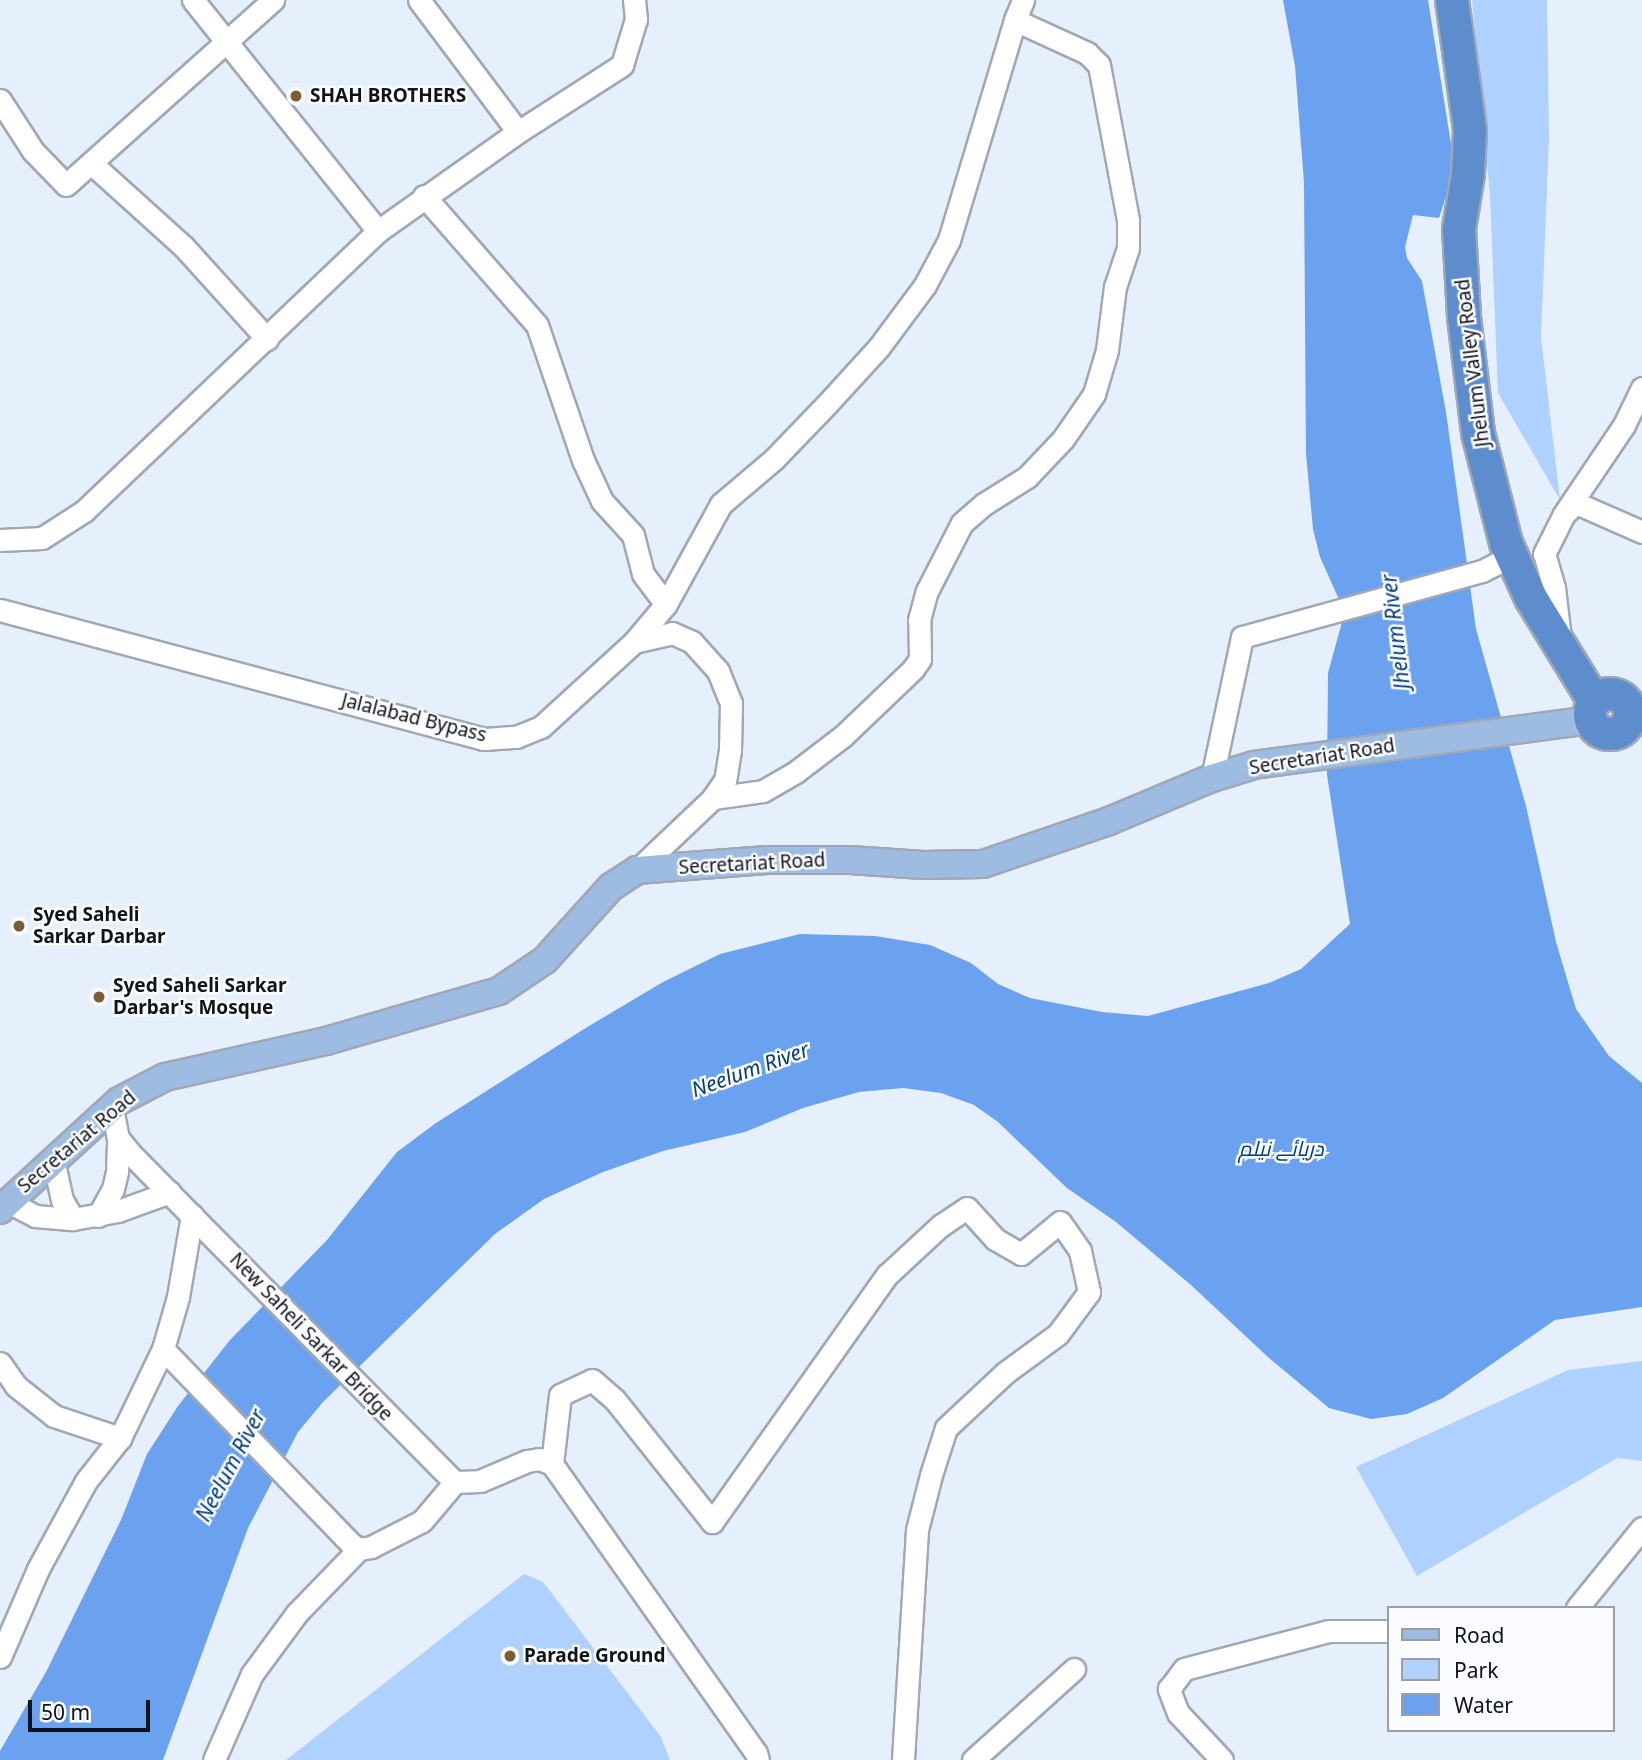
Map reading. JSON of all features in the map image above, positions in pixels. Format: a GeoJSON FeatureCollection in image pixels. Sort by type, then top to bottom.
{"type":"FeatureCollection","features":[{"type":"Feature","properties":{"kind":"highway","name":"Jhelum Valley Road"},"geometry":{"type":"LineString","coordinates":[[1452,0],[1470,130],[1468,174],[1459,229],[1464,317],[1478,433],[1512,556],[1531,598],[1562,646],[1586,714]]}},
{"type":"Feature","properties":{"kind":"highway"},"geometry":{"type":"LineString","coordinates":[[1586,714],[1606,694],[1625,701],[1630,713],[1632,737]]}},
{"type":"Feature","properties":{"kind":"main road","name":"Secretariat Road"},"geometry":{"type":"LineString","coordinates":[[4,1206],[53,1158],[112,1108],[138,1089],[165,1077],[326,1041],[499,991],[545,960],[611,887],[637,870],[767,860],[850,860],[923,865],[983,864],[1108,821],[1212,778],[1254,765],[1586,714]]}},
{"type":"Feature","properties":{"kind":"street"},"geometry":{"type":"LineString","coordinates":[[192,0],[378,231]]}},
{"type":"Feature","properties":{"kind":"street"},"geometry":{"type":"LineString","coordinates":[[0,100],[33,151],[66,185],[273,0]]}},
{"type":"Feature","properties":{"kind":"street"},"geometry":{"type":"LineString","coordinates":[[419,0],[518,132]]}},
{"type":"Feature","properties":{"kind":"street"},"geometry":{"type":"LineString","coordinates":[[0,540],[42,538],[84,511],[378,231],[518,132],[622,65],[636,19],[634,0]]}},
{"type":"Feature","properties":{"kind":"street"},"geometry":{"type":"LineString","coordinates":[[634,642],[666,604],[721,505],[774,459],[827,404],[879,347],[925,285],[949,240],[1023,0]]}},
{"type":"Feature","properties":{"kind":"street"},"geometry":{"type":"LineString","coordinates":[[713,798],[763,791],[797,771],[843,736],[913,669],[919,659],[919,620],[927,590],[962,523],[1027,477],[1063,439],[1094,394],[1107,349],[1115,287],[1128,248],[1128,220],[1099,65],[1087,53],[1015,20]]}},
{"type":"Feature","properties":{"kind":"street"},"geometry":{"type":"LineString","coordinates":[[91,163],[184,247],[267,339]]}},
{"type":"Feature","properties":{"kind":"street"},"geometry":{"type":"LineString","coordinates":[[424,196],[537,325],[583,460],[602,500],[633,535],[643,574],[666,604]]}},
{"type":"Feature","properties":{"kind":"street"},"geometry":{"type":"LineString","coordinates":[[1562,646],[1554,589],[1544,554],[1624,425],[1642,388]]}},
{"type":"Feature","properties":{"kind":"street"},"geometry":{"type":"LineString","coordinates":[[1570,509],[1642,532]]}},
{"type":"Feature","properties":{"kind":"street"},"geometry":{"type":"LineString","coordinates":[[1212,778],[1242,637],[1482,571],[1512,556]]}},
{"type":"Feature","properties":{"kind":"street","name":"Jalalabad Bypass"},"geometry":{"type":"LineString","coordinates":[[0,610],[484,739],[516,737],[541,727],[634,642],[672,633],[692,642],[719,671],[731,704],[730,750],[725,780],[713,798],[637,870]]}},
{"type":"Feature","properties":{"kind":"street"},"geometry":{"type":"LineString","coordinates":[[98,1216],[113,1189],[117,1172],[118,1138],[112,1108]]}},
{"type":"Feature","properties":{"kind":"street","name":"New Saheli Sarkar Bridge"},"geometry":{"type":"LineString","coordinates":[[118,1138],[455,1482]]}},
{"type":"Feature","properties":{"kind":"street"},"geometry":{"type":"LineString","coordinates":[[53,1158],[62,1200],[73,1219]]}},
{"type":"Feature","properties":{"kind":"street"},"geometry":{"type":"LineString","coordinates":[[4,1206],[35,1216],[73,1219],[98,1216],[170,1192]]}},
{"type":"Feature","properties":{"kind":"street"},"geometry":{"type":"LineString","coordinates":[[552,1464],[560,1395],[592,1380],[615,1400],[712,1522],[887,1275],[940,1226],[967,1208],[995,1239],[1021,1254],[1060,1222],[1080,1251],[1089,1292],[1058,1334],[1005,1373],[946,1428],[932,1475],[917,1531],[903,1760]]}},
{"type":"Feature","properties":{"kind":"street"},"geometry":{"type":"LineString","coordinates":[[0,1657],[44,1558],[86,1481],[120,1438],[166,1352],[177,1297],[199,1221]]}},
{"type":"Feature","properties":{"kind":"street"},"geometry":{"type":"LineString","coordinates":[[166,1352],[333,1526],[359,1549]]}},
{"type":"Feature","properties":{"kind":"street"},"geometry":{"type":"LineString","coordinates":[[0,1363],[16,1386],[54,1416],[120,1438]]}},
{"type":"Feature","properties":{"kind":"street"},"geometry":{"type":"LineString","coordinates":[[215,1760],[252,1674],[297,1613],[359,1549],[371,1547],[422,1521],[455,1482],[480,1481],[527,1461],[539,1459],[552,1464],[756,1752],[758,1760]]}},
{"type":"Feature","properties":{"kind":"street"},"geometry":{"type":"LineString","coordinates":[[1579,1606],[1642,1528]]}},
{"type":"Feature","properties":{"kind":"street"},"geometry":{"type":"LineString","coordinates":[[1222,1760],[1178,1713],[1169,1689],[1184,1669],[1329,1631],[1386,1631]]}},
{"type":"Feature","properties":{"kind":"street"},"geometry":{"type":"LineString","coordinates":[[973,1760],[1074,1669]]}},
{"type":"Feature","properties":{"kind":"green space"},"geometry":{"type":"Polygon","coordinates":[[[1472,0],[1547,0],[1549,137],[1541,337],[1560,500],[1498,393],[1490,195],[1472,0]]]}},
{"type":"Feature","properties":{"kind":"green space"},"geometry":{"type":"Polygon","coordinates":[[[1642,1361],[1642,1461],[1617,1458],[1417,1576],[1356,1467],[1568,1370],[1642,1361]]]}},
{"type":"Feature","properties":{"kind":"green space","name":"Parade Ground"},"geometry":{"type":"Polygon","coordinates":[[[524,1574],[543,1582],[661,1737],[670,1760],[286,1760],[524,1574]]]}},
{"type":"Feature","properties":{"kind":"water","name":"دریائے نیلم"},"geometry":{"type":"Polygon","coordinates":[[[1283,0],[1428,0],[1455,169],[1439,218],[1413,215],[1405,247],[1407,258],[1422,281],[1446,412],[1476,629],[1526,806],[1556,942],[1576,1009],[1609,1056],[1642,1083],[1642,1307],[1555,1320],[1443,1398],[1407,1414],[1371,1419],[1329,1408],[1269,1358],[1191,1285],[1116,1222],[1067,1188],[998,1122],[974,1105],[941,1093],[903,1088],[859,1092],[803,1108],[745,1132],[663,1151],[603,1172],[544,1199],[495,1234],[323,1402],[298,1432],[248,1528],[163,1760],[0,1760],[0,1751],[46,1672],[121,1520],[147,1454],[178,1406],[230,1340],[327,1240],[397,1152],[436,1123],[584,1029],[663,982],[720,954],[800,934],[875,936],[930,945],[971,963],[998,984],[1030,998],[1102,1012],[1148,1016],[1269,983],[1301,969],[1350,924],[1327,775],[1328,673],[1342,622],[1341,604],[1320,557],[1313,529],[1306,454],[1304,183],[1295,66],[1283,0]]]}},
{"type":"Feature","properties":{"kind":"place","name":"SHAH BROTHERS"},"geometry":{"type":"Point","coordinates":[296,96]}},
{"type":"Feature","properties":{"kind":"place","name":"Syed Saheli Sarkar Darbar"},"geometry":{"type":"Point","coordinates":[19,926]}},
{"type":"Feature","properties":{"kind":"place","name":"Syed Saheli Sarkar Darbar's Mosque"},"geometry":{"type":"Point","coordinates":[99,997]}},
{"type":"Feature","properties":{"kind":"place","name":"Parade Ground"},"geometry":{"type":"Point","coordinates":[510,1656]}},
{"type":"Feature","properties":{"kind":"water label","name":"Jhelum River"},"geometry":{"type":"Point","coordinates":[1395,632]}},
{"type":"Feature","properties":{"kind":"water label","name":"Neelum River"},"geometry":{"type":"Point","coordinates":[750,1069]}},
{"type":"Feature","properties":{"kind":"water label","name":"Neelum River"},"geometry":{"type":"Point","coordinates":[230,1465]}}]}
